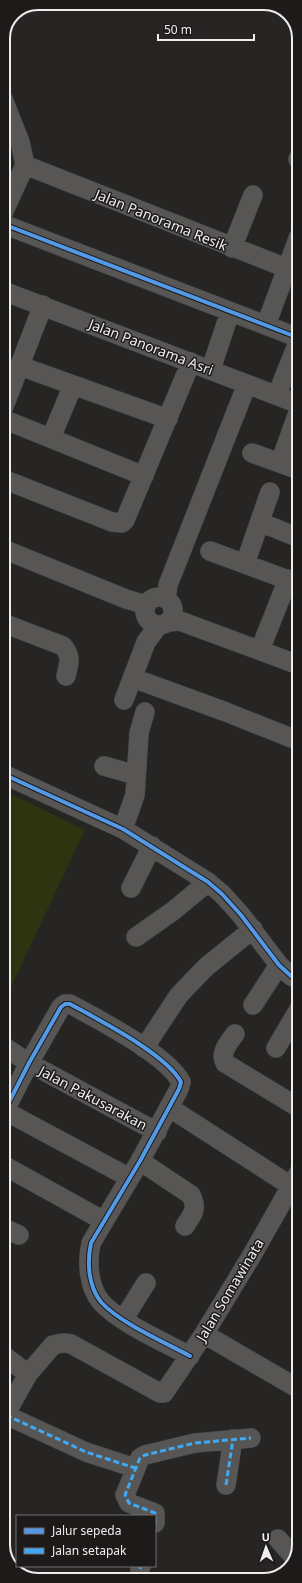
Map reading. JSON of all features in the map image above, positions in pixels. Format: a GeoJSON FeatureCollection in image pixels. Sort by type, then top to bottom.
{"type":"FeatureCollection","features":[{"type":"Feature","properties":{"kind":"street"},"geometry":{"type":"LineString","coordinates":[[10,117],[20,142],[25,165],[10,198]]}},
{"type":"Feature","properties":{"kind":"street","name":"Jalan Panorama Resik"},"geometry":{"type":"LineString","coordinates":[[25,165],[232,248],[292,270]]}},
{"type":"Feature","properties":{"kind":"street"},"geometry":{"type":"LineString","coordinates":[[232,248],[253,195]]}},
{"type":"Feature","properties":{"kind":"street"},"geometry":{"type":"LineString","coordinates":[[10,227],[292,336]]}},
{"type":"Feature","properties":{"kind":"street"},"geometry":{"type":"LineString","coordinates":[[266,325],[292,270]]}},
{"type":"Feature","properties":{"kind":"street","name":"Jalan Panorama Asri"},"geometry":{"type":"LineString","coordinates":[[10,293],[292,401]]}},
{"type":"Feature","properties":{"kind":"street"},"geometry":{"type":"LineString","coordinates":[[10,391],[43,305]]}},
{"type":"Feature","properties":{"kind":"street"},"geometry":{"type":"LineString","coordinates":[[211,369],[230,312]]}},
{"type":"Feature","properties":{"kind":"street"},"geometry":{"type":"LineString","coordinates":[[277,395],[292,357]]}},
{"type":"Feature","properties":{"kind":"street"},"geometry":{"type":"LineString","coordinates":[[10,482],[112,522],[119,523],[125,520],[191,362]]}},
{"type":"Feature","properties":{"kind":"street"},"geometry":{"type":"LineString","coordinates":[[20,366],[168,419]]}},
{"type":"Feature","properties":{"kind":"street"},"geometry":{"type":"LineString","coordinates":[[124,700],[146,642],[161,610],[247,384]]}},
{"type":"Feature","properties":{"kind":"street"},"geometry":{"type":"LineString","coordinates":[[51,438],[73,385]]}},
{"type":"Feature","properties":{"kind":"street"},"geometry":{"type":"LineString","coordinates":[[10,422],[144,476]]}},
{"type":"Feature","properties":{"kind":"street"},"geometry":{"type":"LineString","coordinates":[[280,463],[292,430]]}},
{"type":"Feature","properties":{"kind":"street"},"geometry":{"type":"LineString","coordinates":[[252,453],[292,467]]}},
{"type":"Feature","properties":{"kind":"street"},"geometry":{"type":"LineString","coordinates":[[245,564],[270,492]]}},
{"type":"Feature","properties":{"kind":"street"},"geometry":{"type":"LineString","coordinates":[[260,522],[292,535]]}},
{"type":"Feature","properties":{"kind":"street"},"geometry":{"type":"LineString","coordinates":[[210,551],[292,581]]}},
{"type":"Feature","properties":{"kind":"street"},"geometry":{"type":"LineString","coordinates":[[10,552],[126,599],[161,610],[292,663]]}},
{"type":"Feature","properties":{"kind":"street"},"geometry":{"type":"LineString","coordinates":[[260,650],[292,586]]}},
{"type":"Feature","properties":{"kind":"street"},"geometry":{"type":"LineString","coordinates":[[10,626],[63,646],[68,652],[70,658],[66,676]]}},
{"type":"Feature","properties":{"kind":"street"},"geometry":{"type":"LineString","coordinates":[[133,678],[292,738]]}},
{"type":"Feature","properties":{"kind":"street"},"geometry":{"type":"LineString","coordinates":[[123,829],[134,801],[139,733],[145,712]]}},
{"type":"Feature","properties":{"kind":"street"},"geometry":{"type":"LineString","coordinates":[[104,766],[136,775]]}},
{"type":"Feature","properties":{"kind":"street"},"geometry":{"type":"LineString","coordinates":[[10,777],[123,829],[208,882],[232,904],[280,965],[292,976]]}},
{"type":"Feature","properties":{"kind":"street"},"geometry":{"type":"LineString","coordinates":[[131,888],[152,846]]}},
{"type":"Feature","properties":{"kind":"street"},"geometry":{"type":"LineString","coordinates":[[136,937],[173,911],[208,882]]}},
{"type":"Feature","properties":{"kind":"street"},"geometry":{"type":"LineString","coordinates":[[148,1051],[188,1000],[191,984],[206,967],[253,929]]}},
{"type":"Feature","properties":{"kind":"street"},"geometry":{"type":"LineString","coordinates":[[253,1005],[280,965]]}},
{"type":"Feature","properties":{"kind":"street"},"geometry":{"type":"LineString","coordinates":[[10,1100],[61,1007],[65,1004],[70,1004],[98,1019],[148,1051],[176,1073],[181,1082],[170,1108],[91,1243],[89,1273],[93,1287],[101,1301],[123,1320],[190,1356]]}},
{"type":"Feature","properties":{"kind":"street"},"geometry":{"type":"LineString","coordinates":[[276,1048],[292,1020]]}},
{"type":"Feature","properties":{"kind":"street"},"geometry":{"type":"LineString","coordinates":[[235,1034],[223,1052],[222,1058],[225,1063],[292,1104]]}},
{"type":"Feature","properties":{"kind":"street","name":"Jalan Pakusarakan"},"geometry":{"type":"LineString","coordinates":[[10,1051],[29,1064],[157,1132]]}},
{"type":"Feature","properties":{"kind":"street"},"geometry":{"type":"LineString","coordinates":[[170,1108],[292,1173]]}},
{"type":"Feature","properties":{"kind":"street"},"geometry":{"type":"LineString","coordinates":[[10,1115],[130,1178]]}},
{"type":"Feature","properties":{"kind":"street"},"geometry":{"type":"LineString","coordinates":[[140,1161],[191,1195],[195,1204],[194,1210],[185,1226]]}},
{"type":"Feature","properties":{"kind":"street"},"geometry":{"type":"LineString","coordinates":[[10,1169],[104,1221]]}},
{"type":"Feature","properties":{"kind":"street","name":"Jalan Somawinata"},"geometry":{"type":"LineString","coordinates":[[10,1406],[28,1374],[53,1345],[67,1342],[160,1393],[164,1393],[204,1334],[252,1255],[292,1185]]}},
{"type":"Feature","properties":{"kind":"street"},"geometry":{"type":"LineString","coordinates":[[123,1320],[146,1284]]}},
{"type":"Feature","properties":{"kind":"street"},"geometry":{"type":"LineString","coordinates":[[204,1334],[292,1385]]}},
{"type":"Feature","properties":{"kind":"street"},"geometry":{"type":"LineString","coordinates":[[10,1360],[28,1374]]}},
{"type":"Feature","properties":{"kind":"street"},"geometry":{"type":"LineString","coordinates":[[10,1420],[86,1452],[135,1468]]}},
{"type":"Feature","properties":{"kind":"street"},"geometry":{"type":"LineString","coordinates":[[156,1515],[156,1513],[129,1503],[125,1495],[135,1468],[140,1458],[145,1454],[195,1444],[242,1439],[226,1485]]}},
{"type":"Feature","properties":{"kind":"street"},"geometry":{"type":"LineString","coordinates":[[278,1539],[290,1554]]}},
{"type":"Feature","properties":{"kind":"green space"},"geometry":{"type":"Polygon","coordinates":[[[10,793],[85,830],[10,989],[10,793]]]}},
{"type":"Feature","properties":{"kind":"marked path"},"geometry":{"type":"LineString","coordinates":[[10,1417],[86,1452],[135,1468]]}},
{"type":"Feature","properties":{"kind":"marked path"},"geometry":{"type":"LineString","coordinates":[[155,1515],[155,1513],[129,1503],[125,1495],[140,1458],[145,1455],[195,1443],[251,1438]]}},
{"type":"Feature","properties":{"kind":"marked path"},"geometry":{"type":"LineString","coordinates":[[226,1485],[233,1439]]}},
{"type":"Feature","properties":{"kind":"cycle path"},"geometry":{"type":"LineString","coordinates":[[10,227],[292,335]]}},
{"type":"Feature","properties":{"kind":"cycle path"},"geometry":{"type":"LineString","coordinates":[[10,777],[123,829],[208,882],[222,894],[241,915],[279,965],[292,976]]}},
{"type":"Feature","properties":{"kind":"cycle path"},"geometry":{"type":"LineString","coordinates":[[10,1100],[29,1063],[61,1007],[65,1004],[70,1004],[131,1038],[161,1060],[173,1071],[181,1082],[179,1089],[140,1161],[91,1243],[89,1266],[93,1289],[101,1302],[109,1310],[143,1332],[190,1356]]}}]}
